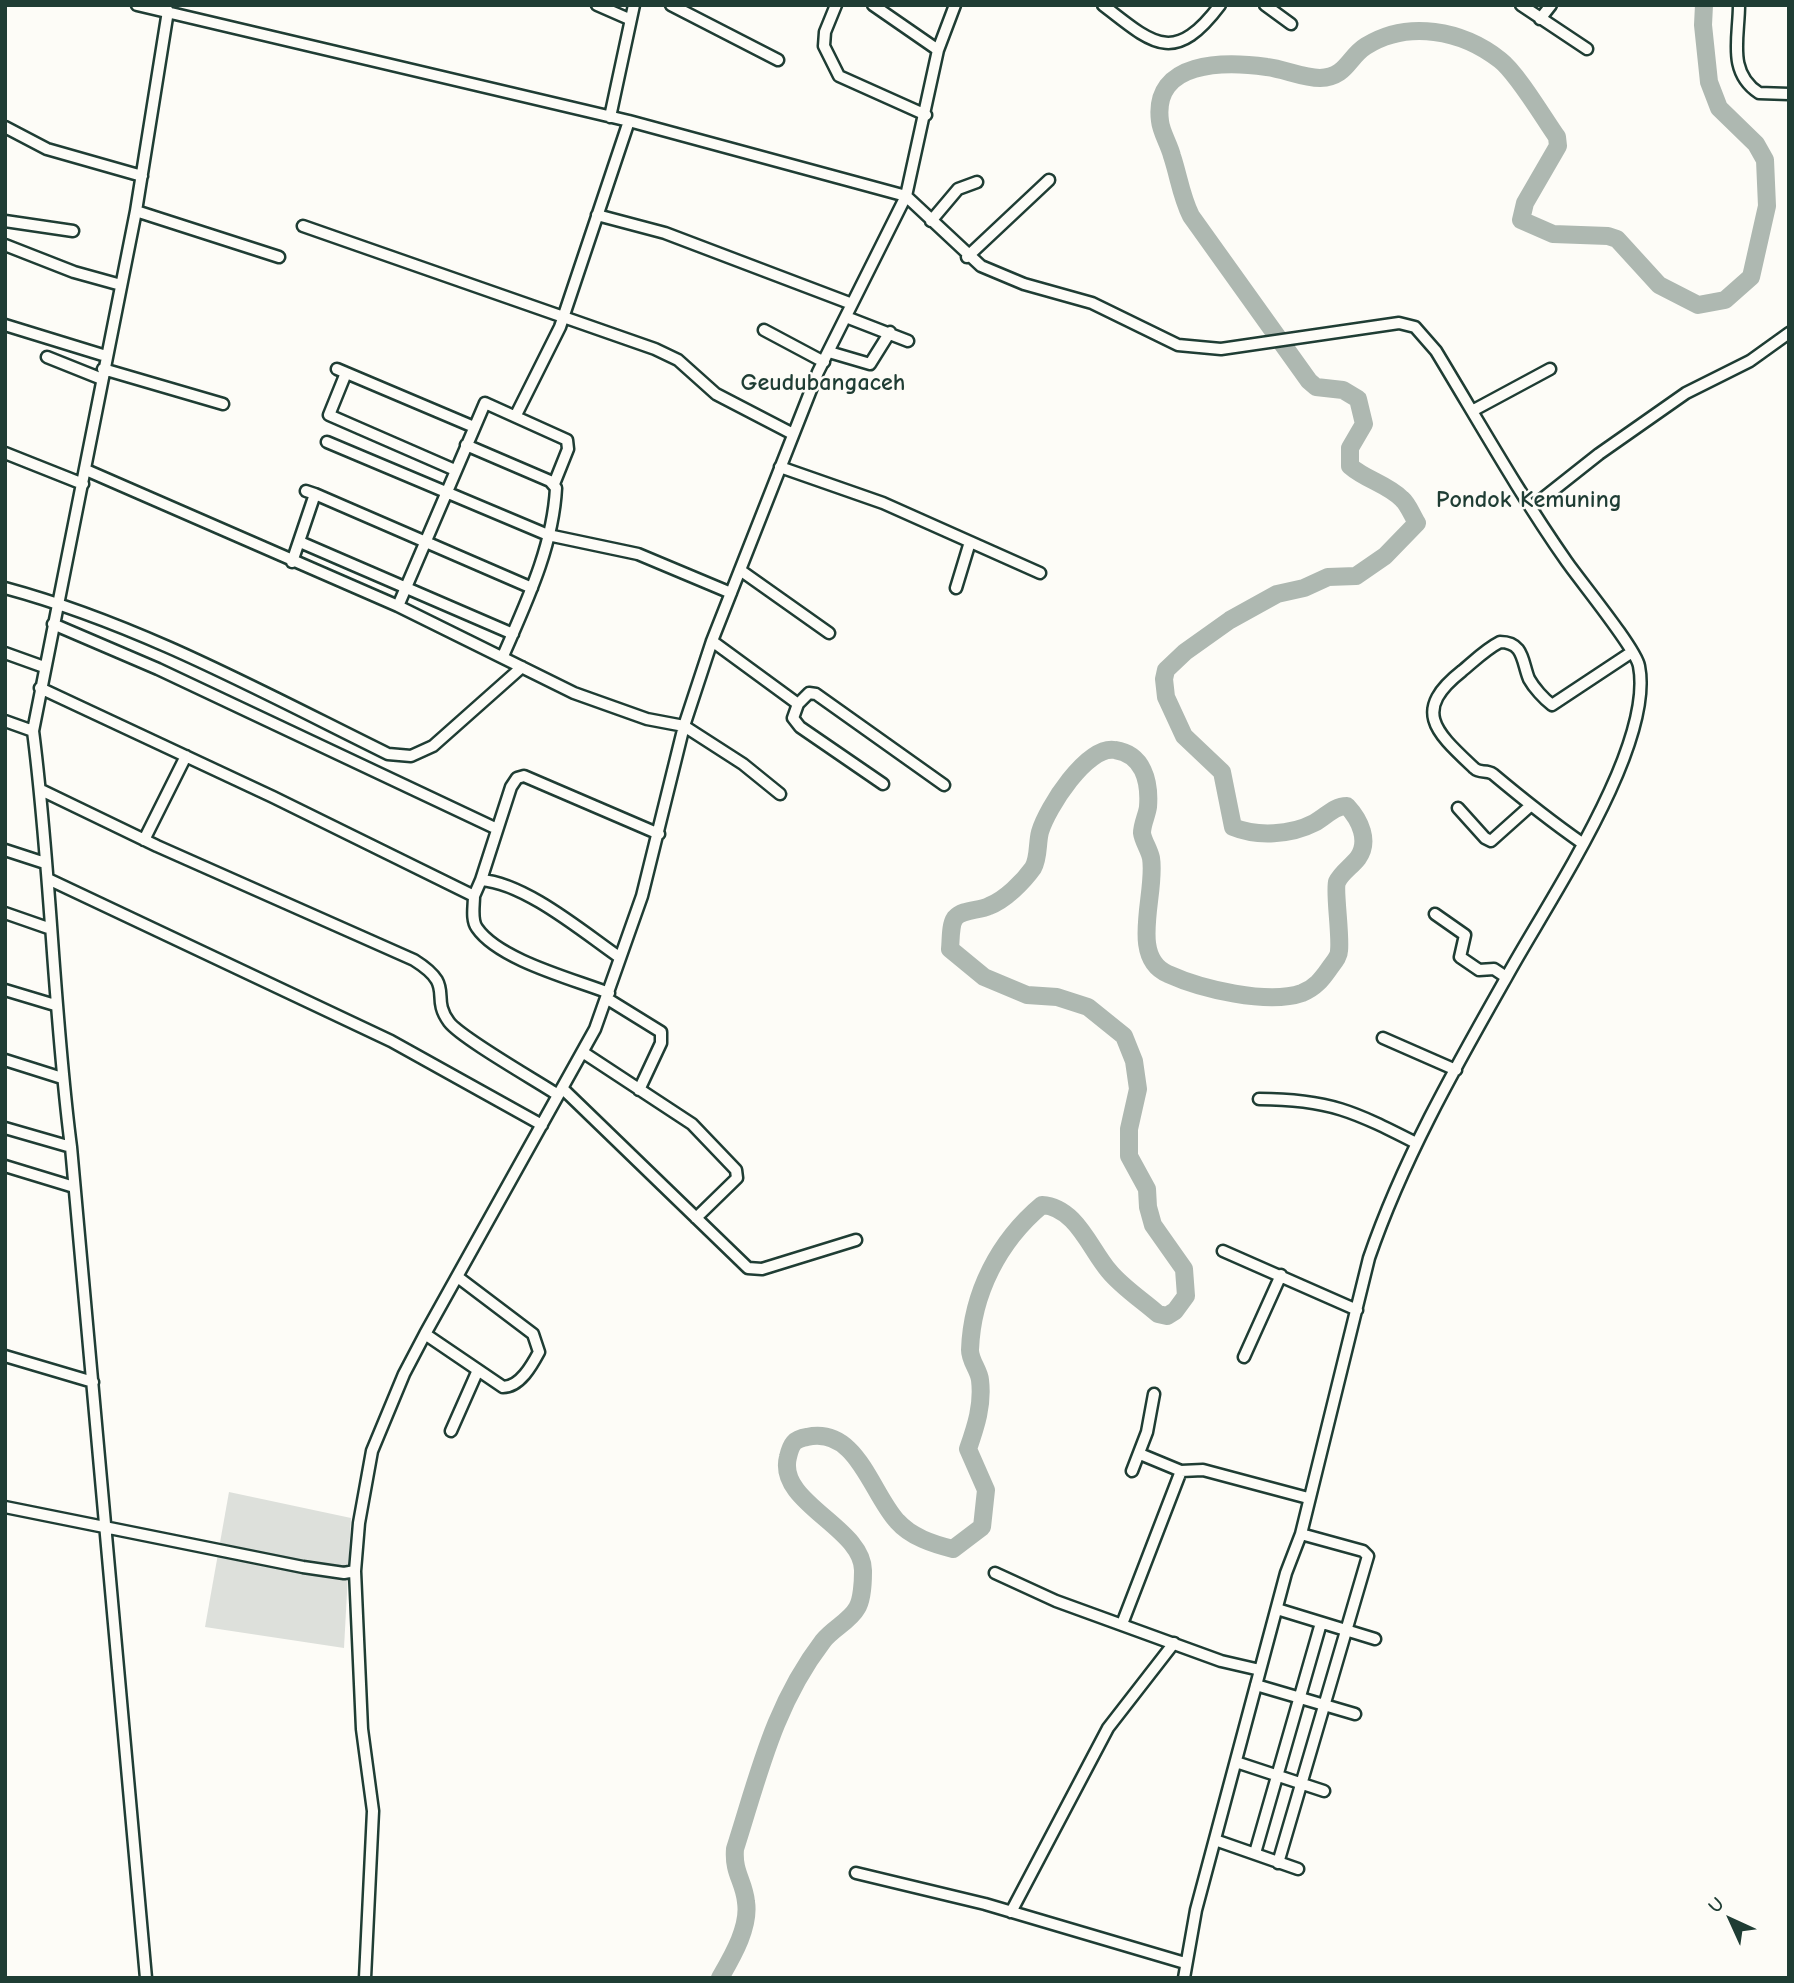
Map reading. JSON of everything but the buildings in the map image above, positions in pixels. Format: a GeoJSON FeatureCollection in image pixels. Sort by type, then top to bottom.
{"type":"FeatureCollection","features":[{"type":"Feature","properties":{"kind":"street"},"geometry":{"type":"LineString","coordinates":[[137,5],[168,10],[629,121],[906,196],[967,257],[981,267],[1013,280],[1092,303],[1178,345],[1221,349],[1399,323],[1415,327],[1436,351],[1566,560],[1639,665],[1641,694],[1633,727],[1609,796],[1506,976],[1416,1143],[1384,1213],[1369,1258],[1301,1534],[1277,1609],[1215,1840],[1185,1963],[1184,1978]]}},
{"type":"Feature","properties":{"kind":"street"},"geometry":{"type":"LineString","coordinates":[[597,5],[629,19]]}},
{"type":"Feature","properties":{"kind":"street"},"geometry":{"type":"LineString","coordinates":[[610,117],[634,5]]}},
{"type":"Feature","properties":{"kind":"street"},"geometry":{"type":"LineString","coordinates":[[671,5],[778,60]]}},
{"type":"Feature","properties":{"kind":"street"},"geometry":{"type":"LineString","coordinates":[[694,17],[698,5]]}},
{"type":"Feature","properties":{"kind":"street"},"geometry":{"type":"LineString","coordinates":[[836,5],[825,32],[824,46],[839,76],[926,115]]}},
{"type":"Feature","properties":{"kind":"street"},"geometry":{"type":"LineString","coordinates":[[873,5],[938,50]]}},
{"type":"Feature","properties":{"kind":"street"},"geometry":{"type":"LineString","coordinates":[[366,1978],[373,1811],[362,1729],[355,1572],[359,1523],[372,1451],[404,1374],[583,1054],[608,996],[619,957],[642,896],[684,726],[712,641],[826,357],[895,225],[906,196],[926,115],[938,50],[955,5]]}},
{"type":"Feature","properties":{"kind":"street"},"geometry":{"type":"LineString","coordinates":[[1103,5],[1144,36],[1158,43],[1169,44],[1184,40],[1201,28],[1220,5]]}},
{"type":"Feature","properties":{"kind":"street"},"geometry":{"type":"LineString","coordinates":[[1265,5],[1291,24]]}},
{"type":"Feature","properties":{"kind":"street"},"geometry":{"type":"LineString","coordinates":[[1521,5],[1587,48]]}},
{"type":"Feature","properties":{"kind":"street"},"geometry":{"type":"LineString","coordinates":[[1541,19],[1551,5]]}},
{"type":"Feature","properties":{"kind":"street"},"geometry":{"type":"LineString","coordinates":[[1739,5],[1736,61],[1741,75],[1759,93],[1789,94]]}},
{"type":"Feature","properties":{"kind":"street"},"geometry":{"type":"LineString","coordinates":[[146,1978],[93,1382],[55,1005],[48,879],[33,732],[136,211],[168,10]]}},
{"type":"Feature","properties":{"kind":"street"},"geometry":{"type":"LineString","coordinates":[[516,415],[564,315],[629,121]]}},
{"type":"Feature","properties":{"kind":"street"},"geometry":{"type":"LineString","coordinates":[[5,127],[47,149],[142,176]]}},
{"type":"Feature","properties":{"kind":"street"},"geometry":{"type":"LineString","coordinates":[[967,257],[1049,180]]}},
{"type":"Feature","properties":{"kind":"street"},"geometry":{"type":"LineString","coordinates":[[931,221],[958,189],[977,183]]}},
{"type":"Feature","properties":{"kind":"street"},"geometry":{"type":"LineString","coordinates":[[136,211],[279,257]]}},
{"type":"Feature","properties":{"kind":"street"},"geometry":{"type":"LineString","coordinates":[[597,215],[665,233],[852,303]]}},
{"type":"Feature","properties":{"kind":"street"},"geometry":{"type":"LineString","coordinates":[[5,221],[73,231]]}},
{"type":"Feature","properties":{"kind":"street"},"geometry":{"type":"LineString","coordinates":[[303,226],[564,315],[678,360],[716,394],[793,434]]}},
{"type":"Feature","properties":{"kind":"street"},"geometry":{"type":"LineString","coordinates":[[5,245],[74,272],[121,285]]}},
{"type":"Feature","properties":{"kind":"street"},"geometry":{"type":"LineString","coordinates":[[846,317],[908,341]]}},
{"type":"Feature","properties":{"kind":"street"},"geometry":{"type":"LineString","coordinates":[[5,325],[106,356]]}},
{"type":"Feature","properties":{"kind":"street"},"geometry":{"type":"LineString","coordinates":[[764,330],[826,357],[870,363],[890,332]]}},
{"type":"Feature","properties":{"kind":"street"},"geometry":{"type":"LineString","coordinates":[[1532,507],[1599,454],[1686,393],[1750,361],[1789,334]]}},
{"type":"Feature","properties":{"kind":"street"},"geometry":{"type":"LineString","coordinates":[[47,357],[223,404]]}},
{"type":"Feature","properties":{"kind":"street"},"geometry":{"type":"LineString","coordinates":[[1472,411],[1550,369]]}},
{"type":"Feature","properties":{"kind":"street"},"geometry":{"type":"LineString","coordinates":[[455,470],[329,415],[342,371],[474,427]]}},
{"type":"Feature","properties":{"kind":"street"},"geometry":{"type":"LineString","coordinates":[[398,606],[485,403],[516,415],[567,440],[568,449],[554,484],[554,516],[532,588],[503,656]]}},
{"type":"Feature","properties":{"kind":"street"},"geometry":{"type":"LineString","coordinates":[[327,442],[548,535],[638,554],[731,593]]}},
{"type":"Feature","properties":{"kind":"street"},"geometry":{"type":"LineString","coordinates":[[466,445],[554,484]]}},
{"type":"Feature","properties":{"kind":"street"},"geometry":{"type":"LineString","coordinates":[[5,453],[83,484]]}},
{"type":"Feature","properties":{"kind":"street"},"geometry":{"type":"LineString","coordinates":[[780,467],[883,503],[1041,573]]}},
{"type":"Feature","properties":{"kind":"street"},"geometry":{"type":"LineString","coordinates":[[86,470],[398,606],[503,656],[548,682],[602,704],[684,726],[743,764],[780,794]]}},
{"type":"Feature","properties":{"kind":"street"},"geometry":{"type":"LineString","coordinates":[[292,562],[300,542],[311,492],[532,588]]}},
{"type":"Feature","properties":{"kind":"street"},"geometry":{"type":"LineString","coordinates":[[300,542],[513,634]]}},
{"type":"Feature","properties":{"kind":"street"},"geometry":{"type":"LineString","coordinates":[[956,588],[970,542]]}},
{"type":"Feature","properties":{"kind":"street"},"geometry":{"type":"LineString","coordinates":[[740,570],[829,633]]}},
{"type":"Feature","properties":{"kind":"street"},"geometry":{"type":"LineString","coordinates":[[5,588],[58,603],[152,641],[388,754],[402,757],[433,746],[522,667]]}},
{"type":"Feature","properties":{"kind":"street"},"geometry":{"type":"LineString","coordinates":[[53,624],[158,669],[495,828]]}},
{"type":"Feature","properties":{"kind":"street"},"geometry":{"type":"LineString","coordinates":[[712,641],[798,704]]}},
{"type":"Feature","properties":{"kind":"street"},"geometry":{"type":"LineString","coordinates":[[1582,843],[1530,807],[1489,771],[1475,769],[1439,732],[1433,708],[1440,690],[1497,643],[1507,642],[1519,649],[1531,682],[1553,705],[1632,652]]}},
{"type":"Feature","properties":{"kind":"street"},"geometry":{"type":"LineString","coordinates":[[5,653],[44,667]]}},
{"type":"Feature","properties":{"kind":"street"},"geometry":{"type":"LineString","coordinates":[[40,688],[474,896]]}},
{"type":"Feature","properties":{"kind":"street"},"geometry":{"type":"LineString","coordinates":[[883,784],[800,727],[793,718],[798,704],[809,693],[816,694],[944,785]]}},
{"type":"Feature","properties":{"kind":"street"},"geometry":{"type":"LineString","coordinates":[[5,721],[33,732]]}},
{"type":"Feature","properties":{"kind":"street"},"geometry":{"type":"LineString","coordinates":[[145,840],[186,756]]}},
{"type":"Feature","properties":{"kind":"street"},"geometry":{"type":"LineString","coordinates":[[639,1090],[661,1043],[661,1032],[608,996],[540,969],[489,938],[476,927],[474,896],[495,828],[517,778],[524,776],[659,834]]}},
{"type":"Feature","properties":{"kind":"street"},"geometry":{"type":"LineString","coordinates":[[40,789],[145,840],[415,960],[436,977],[442,986],[443,1009],[454,1027],[560,1092],[744,1265],[754,1270],[856,1240]]}},
{"type":"Feature","properties":{"kind":"street"},"geometry":{"type":"LineString","coordinates":[[1458,808],[1485,838],[1491,841],[1530,807]]}},
{"type":"Feature","properties":{"kind":"street"},"geometry":{"type":"LineString","coordinates":[[5,849],[46,863]]}},
{"type":"Feature","properties":{"kind":"street"},"geometry":{"type":"LineString","coordinates":[[48,879],[391,1041],[542,1125]]}},
{"type":"Feature","properties":{"kind":"street"},"geometry":{"type":"LineString","coordinates":[[481,880],[492,881],[531,899],[619,957]]}},
{"type":"Feature","properties":{"kind":"street"},"geometry":{"type":"LineString","coordinates":[[5,913],[51,929]]}},
{"type":"Feature","properties":{"kind":"street"},"geometry":{"type":"LineString","coordinates":[[1435,914],[1465,935],[1460,957],[1479,970],[1494,969],[1506,976]]}},
{"type":"Feature","properties":{"kind":"street"},"geometry":{"type":"LineString","coordinates":[[5,990],[55,1005]]}},
{"type":"Feature","properties":{"kind":"street"},"geometry":{"type":"LineString","coordinates":[[1383,1038],[1456,1070]]}},
{"type":"Feature","properties":{"kind":"street"},"geometry":{"type":"LineString","coordinates":[[583,1054],[692,1124],[736,1170],[737,1178],[696,1218]]}},
{"type":"Feature","properties":{"kind":"street"},"geometry":{"type":"LineString","coordinates":[[5,1060],[62,1078]]}},
{"type":"Feature","properties":{"kind":"street"},"geometry":{"type":"LineString","coordinates":[[1259,1099],[1323,1102],[1363,1116],[1416,1143]]}},
{"type":"Feature","properties":{"kind":"street"},"geometry":{"type":"LineString","coordinates":[[5,1128],[71,1147]]}},
{"type":"Feature","properties":{"kind":"street"},"geometry":{"type":"LineString","coordinates":[[5,1166],[74,1186]]}},
{"type":"Feature","properties":{"kind":"street"},"geometry":{"type":"LineString","coordinates":[[1223,1251],[1357,1310]]}},
{"type":"Feature","properties":{"kind":"street"},"geometry":{"type":"LineString","coordinates":[[1244,1357],[1281,1275]]}},
{"type":"Feature","properties":{"kind":"street"},"geometry":{"type":"LineString","coordinates":[[425,1334],[503,1387],[509,1387],[534,1362],[539,1352],[533,1334],[458,1278]]}},
{"type":"Feature","properties":{"kind":"street"},"geometry":{"type":"LineString","coordinates":[[5,1356],[93,1382]]}},
{"type":"Feature","properties":{"kind":"street"},"geometry":{"type":"LineString","coordinates":[[451,1430],[478,1370]]}},
{"type":"Feature","properties":{"kind":"street"},"geometry":{"type":"LineString","coordinates":[[1132,1471],[1152,1415],[1154,1394]]}},
{"type":"Feature","properties":{"kind":"street"},"geometry":{"type":"LineString","coordinates":[[1140,1454],[1181,1471],[1203,1470],[1308,1498]]}},
{"type":"Feature","properties":{"kind":"street"},"geometry":{"type":"LineString","coordinates":[[1122,1624],[1181,1471]]}},
{"type":"Feature","properties":{"kind":"street"},"geometry":{"type":"LineString","coordinates":[[5,1507],[105,1530],[303,1567],[355,1572]]}},
{"type":"Feature","properties":{"kind":"street"},"geometry":{"type":"LineString","coordinates":[[1278,1863],[1367,1553],[1301,1534]]}},
{"type":"Feature","properties":{"kind":"street"},"geometry":{"type":"LineString","coordinates":[[995,1573],[1028,1591],[1221,1661],[1260,1670]]}},
{"type":"Feature","properties":{"kind":"street"},"geometry":{"type":"LineString","coordinates":[[1277,1609],[1375,1639]]}},
{"type":"Feature","properties":{"kind":"street"},"geometry":{"type":"LineString","coordinates":[[1255,1853],[1321,1623]]}},
{"type":"Feature","properties":{"kind":"street"},"geometry":{"type":"LineString","coordinates":[[1011,1912],[1108,1728],[1174,1643]]}},
{"type":"Feature","properties":{"kind":"street"},"geometry":{"type":"LineString","coordinates":[[1256,1685],[1355,1714]]}},
{"type":"Feature","properties":{"kind":"street"},"geometry":{"type":"LineString","coordinates":[[1236,1762],[1324,1791]]}},
{"type":"Feature","properties":{"kind":"street"},"geometry":{"type":"LineString","coordinates":[[1215,1840],[1298,1869]]}},
{"type":"Feature","properties":{"kind":"street"},"geometry":{"type":"LineString","coordinates":[[856,1874],[1011,1912],[1185,1963]]}},
{"type":"Feature","properties":{"kind":"shaded area"},"geometry":{"type":"Polygon","coordinates":[[[229,1492],[351,1518],[344,1648],[205,1627],[229,1492]]]}},
{"type":"Feature","properties":{"kind":"waterway"},"geometry":{"type":"LineString","coordinates":[[720,1978],[739,1941],[747,1912],[735,1849],[760,1767],[780,1715],[806,1665],[827,1637],[854,1613],[862,1590],[860,1556],[837,1528],[795,1488],[788,1473],[788,1457],[792,1445],[807,1437],[824,1436],[838,1442],[851,1451],[861,1464],[888,1509],[903,1527],[923,1539],[953,1549],[982,1527],[986,1490],[968,1449],[981,1398],[979,1376],[970,1350],[976,1308],[982,1289],[1001,1252],[1027,1219],[1042,1205],[1064,1213],[1081,1230],[1114,1277],[1158,1314],[1167,1316],[1175,1311],[1186,1296],[1184,1269],[1153,1225],[1147,1189],[1129,1156],[1129,1129],[1138,1089],[1134,1061],[1124,1036],[1088,1007],[1057,997],[1027,995],[984,977],[950,949],[953,921],[962,913],[995,903],[1019,885],[1035,864],[1040,832],[1059,794],[1092,757],[1104,751],[1115,750],[1125,753],[1138,763],[1148,788],[1148,807],[1142,833],[1151,858],[1147,939],[1149,954],[1156,966],[1182,980],[1216,990],[1253,996],[1288,996],[1302,993],[1314,986],[1339,953],[1336,887],[1339,879],[1362,851],[1362,831],[1356,818],[1347,806],[1342,806],[1305,827],[1285,832],[1263,833],[1233,827],[1222,772],[1184,736],[1166,697],[1164,679],[1166,670],[1185,652],[1230,620],[1277,594],[1304,588],[1328,577],[1356,576],[1385,556],[1417,523],[1406,504],[1396,494],[1350,466],[1350,448],[1364,424],[1358,399],[1343,390],[1316,387],[1309,381],[1191,216],[1160,121],[1161,101],[1167,86],[1179,76],[1213,65],[1250,65],[1314,78],[1329,77],[1342,70],[1366,46],[1399,33],[1434,32],[1469,42],[1507,66],[1557,137],[1558,146],[1525,203],[1521,220],[1553,234],[1608,236],[1617,239],[1659,285],[1698,305],[1725,300],[1751,277],[1767,206],[1765,160],[1756,144],[1719,108],[1709,82],[1703,25],[1704,5]]}},
{"type":"Feature","properties":{"kind":"district","name":"Geudubangaceh"},"geometry":{"type":"Point","coordinates":[823,383]}},
{"type":"Feature","properties":{"kind":"district","name":"Pondok Kemuning"},"geometry":{"type":"Point","coordinates":[1529,500]}}]}
